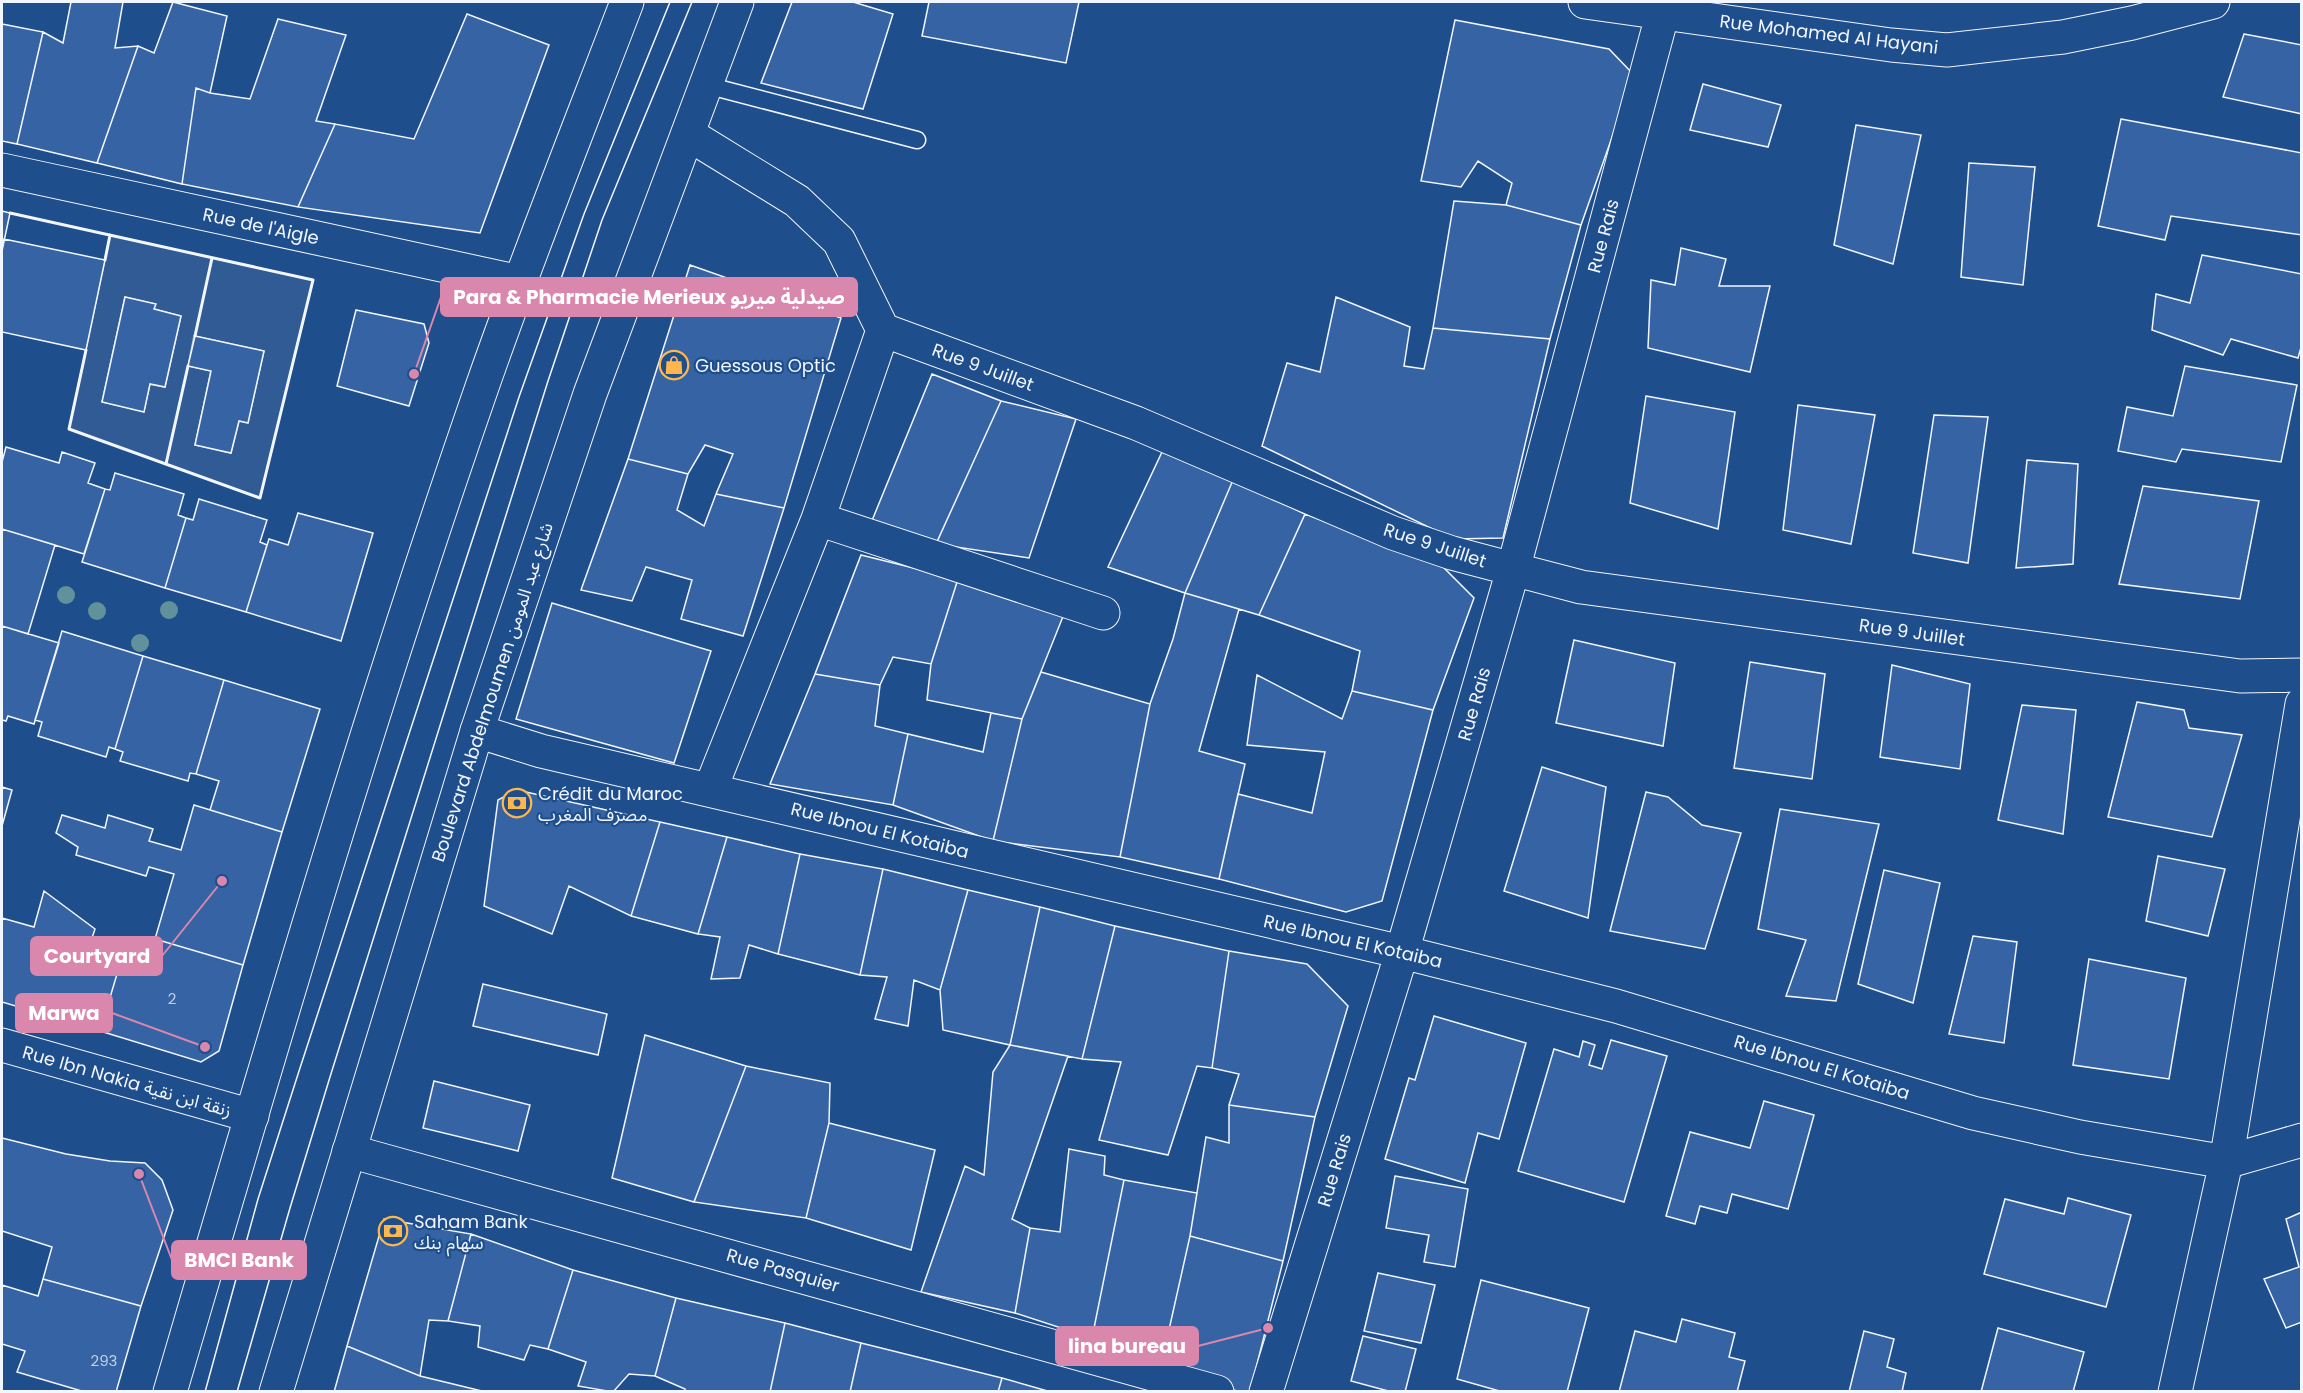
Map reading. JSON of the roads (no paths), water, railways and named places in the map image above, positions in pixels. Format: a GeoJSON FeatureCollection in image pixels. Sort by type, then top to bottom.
{"type":"FeatureCollection","features":[{"type":"Feature","properties":{"kind":"street"},"geometry":{"type":"LineString","coordinates":[[170,1392],[381,694],[482,389],[520,282],[627,2]]}},
{"type":"Feature","properties":{"kind":"street","name":"Boulevard Abdelmoumen شارع عبد المومن"},"geometry":{"type":"LineString","coordinates":[[276,1392],[477,731],[590,394],[737,2]]}},
{"type":"Feature","properties":{"kind":"street","name":"Rue Mohamed Al Hayani"},"geometry":{"type":"LineString","coordinates":[[1585,2],[1891,45],[1947,50],[2063,37],[2132,23],[2214,2]]}},
{"type":"Feature","properties":{"kind":"street","name":"Rue Rais"},"geometry":{"type":"LineString","coordinates":[[1266,1392],[1402,952],[1513,570],[1664,12]]}},
{"type":"Feature","properties":{"kind":"street"},"geometry":{"type":"LineString","coordinates":[[688,134],[797,201],[839,241],[883,330],[818,519],[710,790]]}},
{"type":"Feature","properties":{"kind":"street","name":"Rue de l'Aigle"},"geometry":{"type":"LineString","coordinates":[[2,170],[520,282]]}},
{"type":"Feature","properties":{"kind":"street","name":"Rue 9 Juillet"},"geometry":{"type":"LineString","coordinates":[[883,330],[1136,423],[1393,533],[1452,553],[1581,587],[2228,674],[2301,675]]}},
{"type":"Feature","properties":{"kind":"street"},"geometry":{"type":"LineString","coordinates":[[818,519],[1103,614]]}},
{"type":"Feature","properties":{"kind":"street"},"geometry":{"type":"LineString","coordinates":[[2175,1392],[2226,1162],[2301,704]]}},
{"type":"Feature","properties":{"kind":"street","name":"Rue Ibnou El Kotaiba"},"geometry":{"type":"LineString","coordinates":[[477,731],[542,751],[1402,952],[1616,1006],[1973,1113],[2080,1137],[2226,1162]]}},
{"type":"Feature","properties":{"kind":"street","name":"Rue Ibn Nakia زنقة ابن نقية"},"geometry":{"type":"LineString","coordinates":[[2,1045],[252,1116]]}},
{"type":"Feature","properties":{"kind":"street"},"geometry":{"type":"LineString","coordinates":[[2226,1162],[2301,1140]]}},
{"type":"Feature","properties":{"kind":"street","name":"Rue Pasquier"},"geometry":{"type":"LineString","coordinates":[[349,1151],[1217,1392]]}},
{"type":"Feature","properties":{"kind":"lane"},"geometry":{"type":"LineString","coordinates":[[706,85],[917,140]]}},
{"type":"Feature","properties":{"kind":"tram line"},"geometry":{"type":"LineString","coordinates":[[205,1392],[258,1199],[519,397],[584,214],[670,2]]}},
{"type":"Feature","properties":{"kind":"tram line"},"geometry":{"type":"LineString","coordinates":[[237,1392],[330,1077],[548,381],[602,220],[692,2]]}},
{"type":"Feature","properties":{"kind":"place","name":"Guessous Optic"},"geometry":{"type":"Point","coordinates":[674,365]}},
{"type":"Feature","properties":{"kind":"place","name":"Para & Pharmacie Merieux صيدلية ميريو"},"geometry":{"type":"Point","coordinates":[414,374]}},
{"type":"Feature","properties":{"kind":"place","name":"Crédit du Maroc مصرف المغرب"},"geometry":{"type":"Point","coordinates":[517,803]}},
{"type":"Feature","properties":{"kind":"place","name":"Courtyard"},"geometry":{"type":"Point","coordinates":[222,881]}},
{"type":"Feature","properties":{"kind":"place","name":"Marwa"},"geometry":{"type":"Point","coordinates":[205,1047]}},
{"type":"Feature","properties":{"kind":"place","name":"BMCI Bank"},"geometry":{"type":"Point","coordinates":[139,1174]}},
{"type":"Feature","properties":{"kind":"place","name":"Saham Bank سهام بنك"},"geometry":{"type":"Point","coordinates":[393,1231]}},
{"type":"Feature","properties":{"kind":"place","name":"lina bureau"},"geometry":{"type":"Point","coordinates":[1268,1328]}}]}
